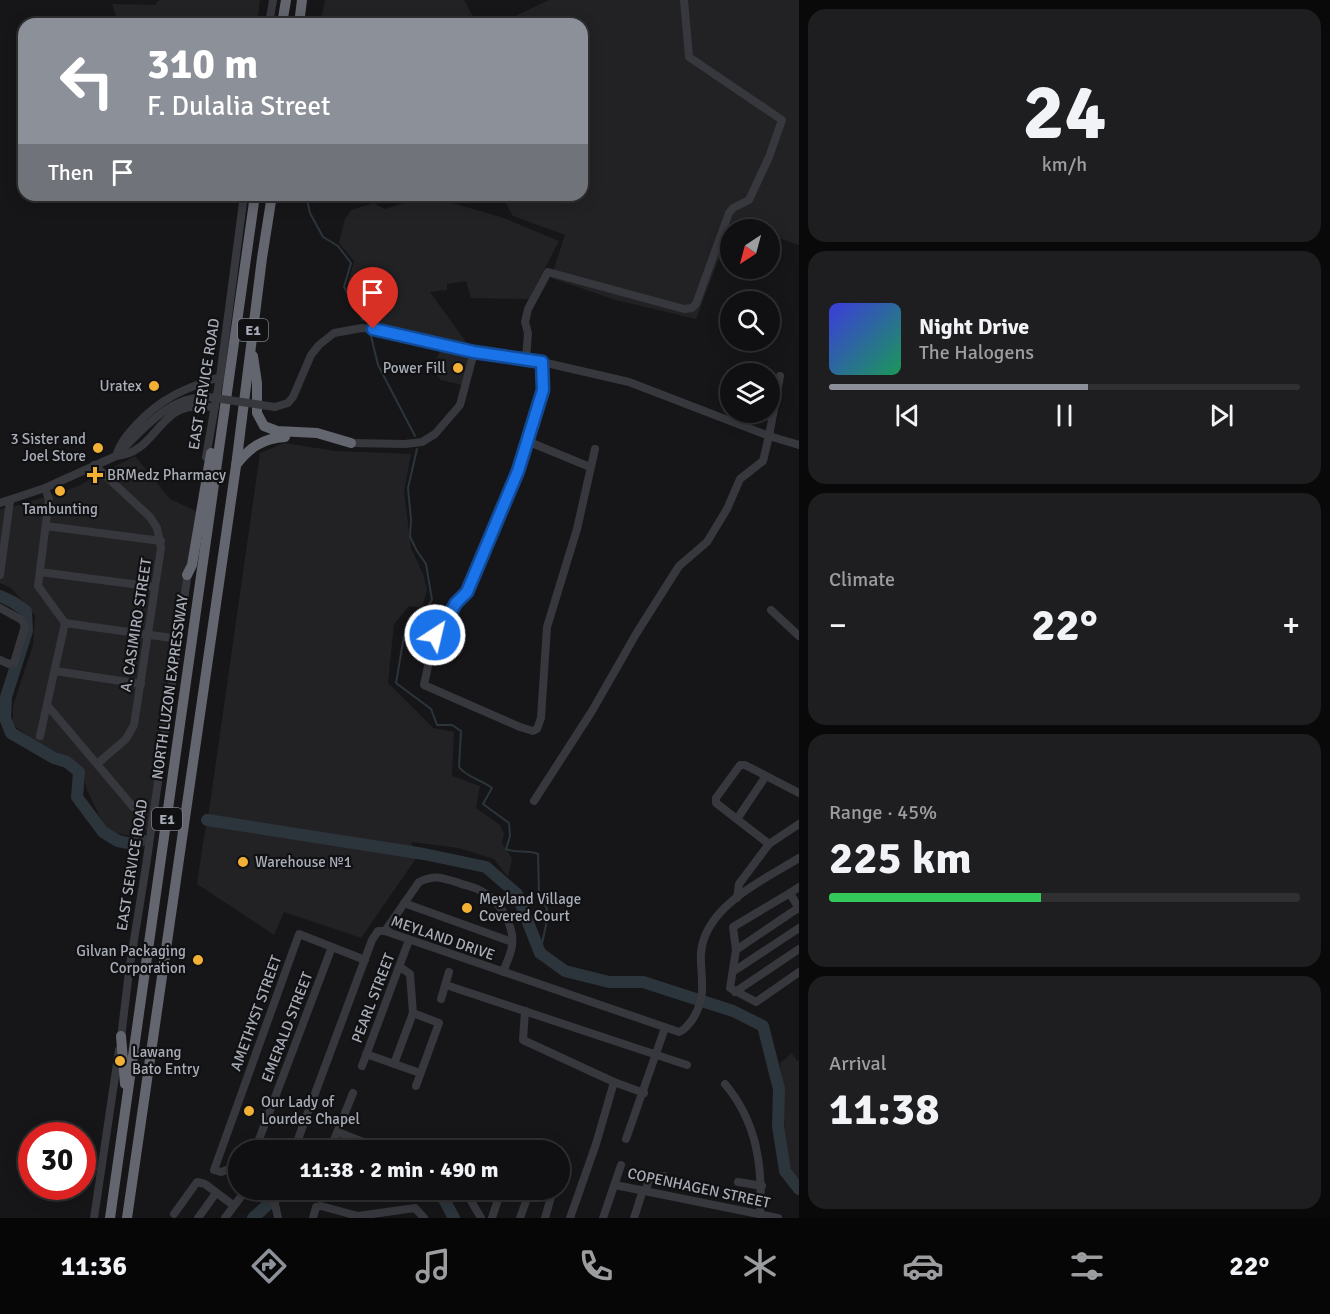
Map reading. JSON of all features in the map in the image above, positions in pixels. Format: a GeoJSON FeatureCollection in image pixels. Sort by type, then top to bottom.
{"type":"FeatureCollection","features":[{"type":"Feature","properties":{"kind":"highway"},"geometry":{"type":"LineString","coordinates":[[283,18],[286,0]]}},
{"type":"Feature","properties":{"kind":"highway"},"geometry":{"type":"LineString","coordinates":[[300,18],[302,0]]}},
{"type":"Feature","properties":{"kind":"highway","name":"NORTH LUZON EXPRESSWAY"},"geometry":{"type":"LineString","coordinates":[[110,1218],[254,201]]}},
{"type":"Feature","properties":{"kind":"highway","name":"E1"},"geometry":{"type":"LineString","coordinates":[[127,1218],[236,465],[271,201]]}},
{"type":"Feature","properties":{"kind":"highway"},"geometry":{"type":"LineString","coordinates":[[251,341],[257,383],[257,413],[264,426],[277,431],[317,432],[351,443]]}},
{"type":"Feature","properties":{"kind":"highway"},"geometry":{"type":"LineString","coordinates":[[187,575],[192,565],[213,440],[222,419]]}},
{"type":"Feature","properties":{"kind":"highway"},"geometry":{"type":"LineString","coordinates":[[236,465],[255,445],[273,438],[300,436],[351,443]]}},
{"type":"Feature","properties":{"kind":"highway"},"geometry":{"type":"LineString","coordinates":[[121,1036],[127,1104]]}},
{"type":"Feature","properties":{"kind":"street"},"geometry":{"type":"LineString","coordinates":[[270,18],[273,0]]}},
{"type":"Feature","properties":{"kind":"street"},"geometry":{"type":"LineString","coordinates":[[526,359],[528,333],[525,322],[528,309],[548,272],[684,309],[692,308],[696,304],[729,213],[733,208],[749,200],[769,157],[782,120],[689,57],[684,0]]}},
{"type":"Feature","properties":{"kind":"street","name":"EAST SERVICE ROAD"},"geometry":{"type":"LineString","coordinates":[[94,1218],[187,575],[220,376],[243,201]]}},
{"type":"Feature","properties":{"kind":"street"},"geometry":{"type":"LineString","coordinates":[[116,456],[164,410],[194,396],[275,407],[288,403],[311,355],[319,345],[334,333],[362,328],[474,352],[542,362],[642,386],[799,445]]}},
{"type":"Feature","properties":{"kind":"street"},"geometry":{"type":"LineString","coordinates":[[351,443],[405,444],[422,442],[435,434],[460,405],[474,352]]}},
{"type":"Feature","properties":{"kind":"street"},"geometry":{"type":"LineString","coordinates":[[542,362],[543,390],[513,484],[467,592],[456,603],[441,630],[435,635],[424,686],[533,731],[537,729],[541,718],[548,627],[577,529],[595,449]]}},
{"type":"Feature","properties":{"kind":"street"},"geometry":{"type":"LineString","coordinates":[[116,456],[120,444],[151,409],[174,394],[220,376]]}},
{"type":"Feature","properties":{"kind":"street"},"geometry":{"type":"LineString","coordinates":[[0,503],[45,488],[116,456],[128,455],[139,449],[173,414],[181,410],[193,406],[214,407]]}},
{"type":"Feature","properties":{"kind":"street"},"geometry":{"type":"LineString","coordinates":[[534,801],[592,711],[636,634],[679,566],[707,542],[728,509],[740,480],[763,460],[772,423]]}},
{"type":"Feature","properties":{"kind":"street"},"geometry":{"type":"LineString","coordinates":[[527,441],[590,467]]}},
{"type":"Feature","properties":{"kind":"street","name":"A. CASIMIRO STREET"},"geometry":{"type":"LineString","coordinates":[[94,465],[150,517],[157,528],[161,548],[135,724],[126,739],[97,764]]}},
{"type":"Feature","properties":{"kind":"street"},"geometry":{"type":"LineString","coordinates":[[45,488],[49,499],[38,586],[66,623],[179,639]]}},
{"type":"Feature","properties":{"kind":"street"},"geometry":{"type":"LineString","coordinates":[[0,575],[10,501]]}},
{"type":"Feature","properties":{"kind":"street"},"geometry":{"type":"LineString","coordinates":[[46,526],[160,541]]}},
{"type":"Feature","properties":{"kind":"street"},"geometry":{"type":"LineString","coordinates":[[40,572],[154,587]]}},
{"type":"Feature","properties":{"kind":"street"},"geometry":{"type":"LineString","coordinates":[[0,608],[22,620],[26,626],[14,663],[0,660]]}},
{"type":"Feature","properties":{"kind":"street"},"geometry":{"type":"LineString","coordinates":[[771,610],[799,636]]}},
{"type":"Feature","properties":{"kind":"street"},"geometry":{"type":"LineString","coordinates":[[40,736],[66,623]]}},
{"type":"Feature","properties":{"kind":"street"},"geometry":{"type":"LineString","coordinates":[[55,671],[141,684]]}},
{"type":"Feature","properties":{"kind":"street"},"geometry":{"type":"LineString","coordinates":[[47,705],[134,808]]}},
{"type":"Feature","properties":{"kind":"street"},"geometry":{"type":"LineString","coordinates":[[769,844],[716,803],[716,798],[740,765],[745,765],[799,793]]}},
{"type":"Feature","properties":{"kind":"street"},"geometry":{"type":"LineString","coordinates":[[737,819],[766,776]]}},
{"type":"Feature","properties":{"kind":"street"},"geometry":{"type":"LineString","coordinates":[[736,898],[739,884],[769,844],[799,824]]}},
{"type":"Feature","properties":{"kind":"street"},"geometry":{"type":"LineString","coordinates":[[626,1139],[665,1028],[684,1031],[698,1009],[703,996],[702,957],[705,934],[726,905],[799,858]]}},
{"type":"Feature","properties":{"kind":"street"},"geometry":{"type":"LineString","coordinates":[[385,931],[419,882],[436,876],[482,891],[504,912],[512,942],[503,972]]}},
{"type":"Feature","properties":{"kind":"street"},"geometry":{"type":"LineString","coordinates":[[799,887],[734,927],[736,950],[730,988],[756,1002],[799,972]]}},
{"type":"Feature","properties":{"kind":"street"},"geometry":{"type":"LineString","coordinates":[[736,950],[799,908],[789,893]]}},
{"type":"Feature","properties":{"kind":"street"},"geometry":{"type":"LineString","coordinates":[[404,903],[512,942]]}},
{"type":"Feature","properties":{"kind":"street"},"geometry":{"type":"LineString","coordinates":[[734,971],[799,928]]}},
{"type":"Feature","properties":{"kind":"street","name":"MEYLAND DRIVE"},"geometry":{"type":"LineString","coordinates":[[300,1140],[374,935],[378,931],[385,931],[605,1005],[665,1028]]}},
{"type":"Feature","properties":{"kind":"street","name":"AMETHYST STREET"},"geometry":{"type":"LineString","coordinates":[[228,1170],[221,1172],[214,1170],[299,934],[365,960]]}},
{"type":"Feature","properties":{"kind":"street","name":"PEARL STREET"},"geometry":{"type":"LineString","coordinates":[[362,1066],[409,940]]}},
{"type":"Feature","properties":{"kind":"street","name":"EMERALD STREET"},"geometry":{"type":"LineString","coordinates":[[259,1140],[332,947]]}},
{"type":"Feature","properties":{"kind":"street"},"geometry":{"type":"LineString","coordinates":[[735,992],[799,949]]}},
{"type":"Feature","properties":{"kind":"street"},"geometry":{"type":"LineString","coordinates":[[394,1064],[413,1013],[410,974],[400,967]]}},
{"type":"Feature","properties":{"kind":"street"},"geometry":{"type":"LineString","coordinates":[[441,999],[449,972]]}},
{"type":"Feature","properties":{"kind":"street"},"geometry":{"type":"LineString","coordinates":[[446,985],[687,1065]]}},
{"type":"Feature","properties":{"kind":"street"},"geometry":{"type":"LineString","coordinates":[[525,1011],[523,1040],[614,1082],[644,1093]]}},
{"type":"Feature","properties":{"kind":"street"},"geometry":{"type":"LineString","coordinates":[[413,1013],[439,1023],[416,1086]]}},
{"type":"Feature","properties":{"kind":"street"},"geometry":{"type":"LineString","coordinates":[[366,1053],[420,1073]]}},
{"type":"Feature","properties":{"kind":"street"},"geometry":{"type":"LineString","coordinates":[[570,1218],[596,1144],[614,1082]]}},
{"type":"Feature","properties":{"kind":"street"},"geometry":{"type":"LineString","coordinates":[[725,1084],[739,1100],[755,1143],[762,1186],[760,1214]]}},
{"type":"Feature","properties":{"kind":"street"},"geometry":{"type":"LineString","coordinates":[[334,1140],[353,1093]]}},
{"type":"Feature","properties":{"kind":"street"},"geometry":{"type":"LineString","coordinates":[[338,1132],[358,1140]]}},
{"type":"Feature","properties":{"kind":"street"},"geometry":{"type":"LineString","coordinates":[[603,1218],[621,1165]]}},
{"type":"Feature","properties":{"kind":"street"},"geometry":{"type":"LineString","coordinates":[[637,1217],[650,1176],[664,1176]]}},
{"type":"Feature","properties":{"kind":"street"},"geometry":{"type":"LineString","coordinates":[[174,1214],[197,1182],[205,1184],[233,1205]]}},
{"type":"Feature","properties":{"kind":"street"},"geometry":{"type":"LineString","coordinates":[[738,1182],[762,1186]]}},
{"type":"Feature","properties":{"kind":"street","name":"COPENHAGEN STREET"},"geometry":{"type":"LineString","coordinates":[[615,1185],[778,1218]]}},
{"type":"Feature","properties":{"kind":"street"},"geometry":{"type":"LineString","coordinates":[[198,1218],[216,1193]]}},
{"type":"Feature","properties":{"kind":"street"},"geometry":{"type":"LineString","coordinates":[[225,1218],[237,1200]]}},
{"type":"Feature","properties":{"kind":"street"},"geometry":{"type":"LineString","coordinates":[[273,1200],[278,1218]]}},
{"type":"Feature","properties":{"kind":"street"},"geometry":{"type":"LineString","coordinates":[[471,1200],[481,1218]]}},
{"type":"Feature","properties":{"kind":"street"},"geometry":{"type":"LineString","coordinates":[[492,1218],[498,1200]]}},
{"type":"Feature","properties":{"kind":"street"},"geometry":{"type":"LineString","coordinates":[[520,1218],[526,1200]]}},
{"type":"Feature","properties":{"kind":"street"},"geometry":{"type":"LineString","coordinates":[[545,1218],[550,1200]]}},
{"type":"Feature","properties":{"kind":"street"},"geometry":{"type":"LineString","coordinates":[[313,1218],[318,1206],[358,1216],[415,1208],[420,1210],[424,1218]]}},
{"type":"Feature","properties":{"kind":"shaded area"},"geometry":{"type":"Polygon","coordinates":[[[159,0],[260,0],[258,18],[117,18],[112,4],[155,5],[159,0]]]}},
{"type":"Feature","properties":{"kind":"shaded area"},"geometry":{"type":"Polygon","coordinates":[[[325,0],[464,0],[474,18],[321,18],[325,0]]]}},
{"type":"Feature","properties":{"kind":"shaded area"},"geometry":{"type":"Polygon","coordinates":[[[549,0],[799,0],[799,245],[780,238],[780,219],[720,219],[720,256],[696,319],[616,300],[551,278],[565,235],[513,216],[504,201],[588,201],[588,18],[511,18],[549,0]]]}},
{"type":"Feature","properties":{"kind":"shaded area"},"geometry":{"type":"Polygon","coordinates":[[[445,201],[504,218],[559,241],[529,299],[471,298],[466,281],[447,284],[447,290],[430,292],[469,346],[403,331],[365,319],[347,287],[354,261],[339,243],[345,219],[351,210],[374,203],[385,209],[407,202],[445,201]]]}},
{"type":"Feature","properties":{"kind":"shaded area"},"geometry":{"type":"Polygon","coordinates":[[[440,351],[469,358],[462,385],[441,380],[432,370],[440,351]]]}},
{"type":"Feature","properties":{"kind":"shaded area"},"geometry":{"type":"Polygon","coordinates":[[[284,443],[336,451],[411,454],[404,492],[411,548],[424,576],[427,590],[422,608],[409,606],[394,624],[388,683],[433,728],[454,732],[452,776],[480,786],[476,808],[500,825],[504,834],[502,843],[512,858],[508,877],[494,859],[458,848],[411,842],[417,857],[361,938],[284,912],[274,935],[197,884],[260,453],[284,443]]]}},
{"type":"Feature","properties":{"kind":"shaded area"},"geometry":{"type":"Polygon","coordinates":[[[135,456],[170,499],[196,511],[148,830],[134,836],[107,832],[87,790],[82,771],[63,756],[33,740],[13,725],[13,706],[33,645],[35,615],[11,588],[0,583],[0,509],[76,487],[135,456]]]}},
{"type":"Feature","properties":{"kind":"shaded area"},"geometry":{"type":"Polygon","coordinates":[[[792,1053],[797,1061],[799,1060],[799,1178],[796,1177],[787,1161],[780,1063],[792,1053]]]}},
{"type":"Feature","properties":{"kind":"waterway"},"geometry":{"type":"LineString","coordinates":[[307,201],[310,213],[323,237],[338,246],[351,263],[344,287],[363,320]]}},
{"type":"Feature","properties":{"kind":"waterway"},"geometry":{"type":"LineString","coordinates":[[370,332],[378,365],[415,436]]}},
{"type":"Feature","properties":{"kind":"waterway"},"geometry":{"type":"LineString","coordinates":[[417,449],[408,488],[410,537],[426,564],[432,600],[411,630],[404,636],[396,683],[431,709],[437,725],[452,725],[461,731],[459,767],[492,788],[483,804],[509,823],[510,836],[506,849],[538,854],[539,894],[547,909],[540,953]]}},
{"type":"Feature","properties":{"kind":"waterway"},"geometry":{"type":"LineString","coordinates":[[0,596],[26,611],[27,631],[6,697],[5,718],[11,733],[54,758],[67,762],[79,772],[77,797],[103,832],[118,841],[133,844],[142,840]]}},
{"type":"Feature","properties":{"kind":"waterway"},"geometry":{"type":"LineString","coordinates":[[207,820],[424,854],[486,867],[517,894],[540,953],[565,971],[609,982],[643,982],[733,1011],[763,1026],[779,1089],[778,1126],[785,1171],[799,1189]]}},
{"type":"Feature","properties":{"kind":"waterway"},"geometry":{"type":"LineString","coordinates":[[253,1218],[273,1200]]}},
{"type":"Feature","properties":{"kind":"waterway"},"geometry":{"type":"LineString","coordinates":[[444,1200],[454,1218]]}},
{"type":"Feature","properties":{"kind":"place","name":"Power Fill"},"geometry":{"type":"Point","coordinates":[458,368]}},
{"type":"Feature","properties":{"kind":"place","name":"Uratex"},"geometry":{"type":"Point","coordinates":[154,386]}},
{"type":"Feature","properties":{"kind":"place","name":"3 Sister and Joel Store"},"geometry":{"type":"Point","coordinates":[98,448]}},
{"type":"Feature","properties":{"kind":"place","name":"BRMedz Pharmacy"},"geometry":{"type":"Point","coordinates":[95,475]}},
{"type":"Feature","properties":{"kind":"place","name":"Tambunting"},"geometry":{"type":"Point","coordinates":[60,491]}},
{"type":"Feature","properties":{"kind":"place","name":"Warehouse №1"},"geometry":{"type":"Point","coordinates":[243,862]}},
{"type":"Feature","properties":{"kind":"place","name":"Meyland Village Covered Court"},"geometry":{"type":"Point","coordinates":[467,908]}},
{"type":"Feature","properties":{"kind":"place","name":"Gilvan Packaging Corporation"},"geometry":{"type":"Point","coordinates":[198,960]}},
{"type":"Feature","properties":{"kind":"place","name":"Lawang Bato Entry"},"geometry":{"type":"Point","coordinates":[120,1061]}},
{"type":"Feature","properties":{"kind":"place","name":"Our Lady of Lourdes Chapel"},"geometry":{"type":"Point","coordinates":[249,1111]}},
{"type":"Feature","properties":{"kind":"route"},"geometry":{"type":"LineString","coordinates":[[373,329],[474,352],[542,362],[543,390],[518,471],[467,592],[456,603],[441,630],[435,635]]}}]}
